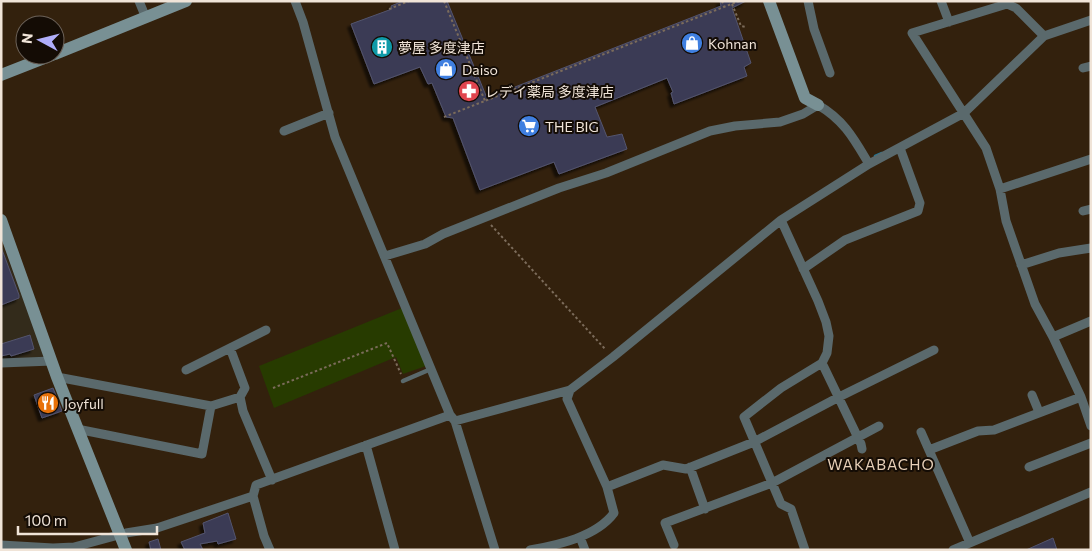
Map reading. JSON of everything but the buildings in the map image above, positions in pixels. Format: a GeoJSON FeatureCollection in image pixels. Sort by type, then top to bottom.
{"type":"FeatureCollection","features":[{"type":"Feature","properties":{"kind":"street"},"geometry":{"type":"LineString","coordinates":[[139,1],[146,18]]}},
{"type":"Feature","properties":{"kind":"street"},"geometry":{"type":"LineString","coordinates":[[65,50],[186,1]]}},
{"type":"Feature","properties":{"kind":"street"},"geometry":{"type":"LineString","coordinates":[[295,1],[303,22],[336,137],[453,418],[495,550]]}},
{"type":"Feature","properties":{"kind":"street"},"geometry":{"type":"LineString","coordinates":[[769,1],[805,98],[818,104],[840,120],[848,129],[869,164]]}},
{"type":"Feature","properties":{"kind":"street"},"geometry":{"type":"LineString","coordinates":[[808,1],[814,29],[830,73]]}},
{"type":"Feature","properties":{"kind":"street"},"geometry":{"type":"LineString","coordinates":[[942,1],[949,22]]}},
{"type":"Feature","properties":{"kind":"street"},"geometry":{"type":"LineString","coordinates":[[1044,36],[1016,8],[1007,4],[912,33],[986,148],[1000,189],[1006,221],[1035,304],[1053,337],[1081,397],[1091,426]]}},
{"type":"Feature","properties":{"kind":"street"},"geometry":{"type":"LineString","coordinates":[[270,550],[252,496],[256,485],[366,445],[453,418],[570,390],[780,220],[869,164],[964,113],[1044,36],[1091,20]]}},
{"type":"Feature","properties":{"kind":"street"},"geometry":{"type":"LineString","coordinates":[[1,75],[26,65]]}},
{"type":"Feature","properties":{"kind":"street"},"geometry":{"type":"LineString","coordinates":[[385,256],[425,244],[443,234],[485,217],[710,131],[735,126],[780,122],[804,114],[818,104]]}},
{"type":"Feature","properties":{"kind":"street"},"geometry":{"type":"LineString","coordinates":[[284,131],[329,113]]}},
{"type":"Feature","properties":{"kind":"street"},"geometry":{"type":"LineString","coordinates":[[803,270],[845,240],[918,211],[920,203],[900,148]]}},
{"type":"Feature","properties":{"kind":"street"},"geometry":{"type":"LineString","coordinates":[[1000,189],[1091,159]]}},
{"type":"Feature","properties":{"kind":"street"},"geometry":{"type":"LineString","coordinates":[[1,220],[57,377],[126,550]]}},
{"type":"Feature","properties":{"kind":"street"},"geometry":{"type":"LineString","coordinates":[[780,220],[818,300],[829,336],[827,353],[822,363],[781,388],[744,417],[781,504],[791,509],[805,550]]}},
{"type":"Feature","properties":{"kind":"street"},"geometry":{"type":"LineString","coordinates":[[1021,265],[1059,253],[1091,248]]}},
{"type":"Feature","properties":{"kind":"street"},"geometry":{"type":"LineString","coordinates":[[1053,337],[1091,321]]}},
{"type":"Feature","properties":{"kind":"street"},"geometry":{"type":"LineString","coordinates":[[186,370],[266,330]]}},
{"type":"Feature","properties":{"kind":"street"},"geometry":{"type":"LineString","coordinates":[[230,348],[245,388],[240,397],[243,411],[272,480]]}},
{"type":"Feature","properties":{"kind":"street"},"geometry":{"type":"LineString","coordinates":[[607,487],[663,464],[686,469],[754,442],[934,350]]}},
{"type":"Feature","properties":{"kind":"street"},"geometry":{"type":"LineString","coordinates":[[1,363],[52,362]]}},
{"type":"Feature","properties":{"kind":"street"},"geometry":{"type":"LineString","coordinates":[[822,363],[858,437],[862,450]]}},
{"type":"Feature","properties":{"kind":"street"},"geometry":{"type":"LineString","coordinates":[[57,377],[211,406],[240,397]]}},
{"type":"Feature","properties":{"kind":"street"},"geometry":{"type":"LineString","coordinates":[[530,550],[580,537],[605,524],[614,513],[607,487],[567,398],[570,390]]}},
{"type":"Feature","properties":{"kind":"street"},"geometry":{"type":"LineString","coordinates":[[1032,394],[1039,412]]}},
{"type":"Feature","properties":{"kind":"street"},"geometry":{"type":"LineString","coordinates":[[929,450],[978,431],[994,430],[1081,397]]}},
{"type":"Feature","properties":{"kind":"street"},"geometry":{"type":"LineString","coordinates":[[77,429],[202,454],[211,406]]}},
{"type":"Feature","properties":{"kind":"street"},"geometry":{"type":"LineString","coordinates":[[674,545],[665,523],[772,483],[879,426]]}},
{"type":"Feature","properties":{"kind":"street"},"geometry":{"type":"LineString","coordinates":[[921,432],[970,543]]}},
{"type":"Feature","properties":{"kind":"street"},"geometry":{"type":"LineString","coordinates":[[1029,467],[1091,443]]}},
{"type":"Feature","properties":{"kind":"street"},"geometry":{"type":"LineString","coordinates":[[366,445],[396,550]]}},
{"type":"Feature","properties":{"kind":"street"},"geometry":{"type":"LineString","coordinates":[[690,467],[705,508]]}},
{"type":"Feature","properties":{"kind":"street"},"geometry":{"type":"LineString","coordinates":[[953,550],[1091,492]]}},
{"type":"Feature","properties":{"kind":"street"},"geometry":{"type":"LineString","coordinates":[[1,545],[53,548],[74,547],[126,533],[157,528],[252,496]]}},
{"type":"Feature","properties":{"kind":"street"},"geometry":{"type":"LineString","coordinates":[[580,537],[586,550]]}},
{"type":"Feature","properties":{"kind":"lane"},"geometry":{"type":"LineString","coordinates":[[404,381],[431,369]]}},
{"type":"Feature","properties":{"kind":"path"},"geometry":{"type":"LineString","coordinates":[[388,9],[409,1]]}},
{"type":"Feature","properties":{"kind":"path"},"geometry":{"type":"LineString","coordinates":[[444,1],[485,101]]}},
{"type":"Feature","properties":{"kind":"path"},"geometry":{"type":"LineString","coordinates":[[722,1],[724,7]]}},
{"type":"Feature","properties":{"kind":"path"},"geometry":{"type":"LineString","coordinates":[[444,117],[739,1]]}},
{"type":"Feature","properties":{"kind":"path"},"geometry":{"type":"LineString","coordinates":[[732,4],[738,23],[746,27]]}},
{"type":"Feature","properties":{"kind":"path"},"geometry":{"type":"LineString","coordinates":[[485,217],[613,357]]}},
{"type":"Feature","properties":{"kind":"path"},"geometry":{"type":"LineString","coordinates":[[274,388],[387,343],[404,381]]}},
{"type":"Feature","properties":{"kind":"shaded area"},"geometry":{"type":"Polygon","coordinates":[[[1,246],[3,246],[45,358],[1,358],[1,246]]]}},
{"type":"Feature","properties":{"kind":"green space"},"geometry":{"type":"Polygon","coordinates":[[[402,308],[426,366],[403,374],[396,357],[274,408],[259,366],[402,308]]]}},
{"type":"Feature","properties":{"kind":"waterway"},"geometry":{"type":"LineString","coordinates":[[875,156],[882,153]]}},
{"type":"Feature","properties":{"kind":"place","name":"Kohnan"},"geometry":{"type":"Point","coordinates":[692,43]}},
{"type":"Feature","properties":{"kind":"place","name":"夢屋 多度津店"},"geometry":{"type":"Point","coordinates":[382,47]}},
{"type":"Feature","properties":{"kind":"place","name":"Daiso"},"geometry":{"type":"Point","coordinates":[446,69]}},
{"type":"Feature","properties":{"kind":"place","name":"レデイ薬局 多度津店"},"geometry":{"type":"Point","coordinates":[469,91]}},
{"type":"Feature","properties":{"kind":"place","name":"THE BIG"},"geometry":{"type":"Point","coordinates":[529,126]}},
{"type":"Feature","properties":{"kind":"place","name":"Joyfull"},"geometry":{"type":"Point","coordinates":[48,403]}},
{"type":"Feature","properties":{"kind":"district","name":"WAKABACHO"},"geometry":{"type":"Point","coordinates":[881,464]}}]}
